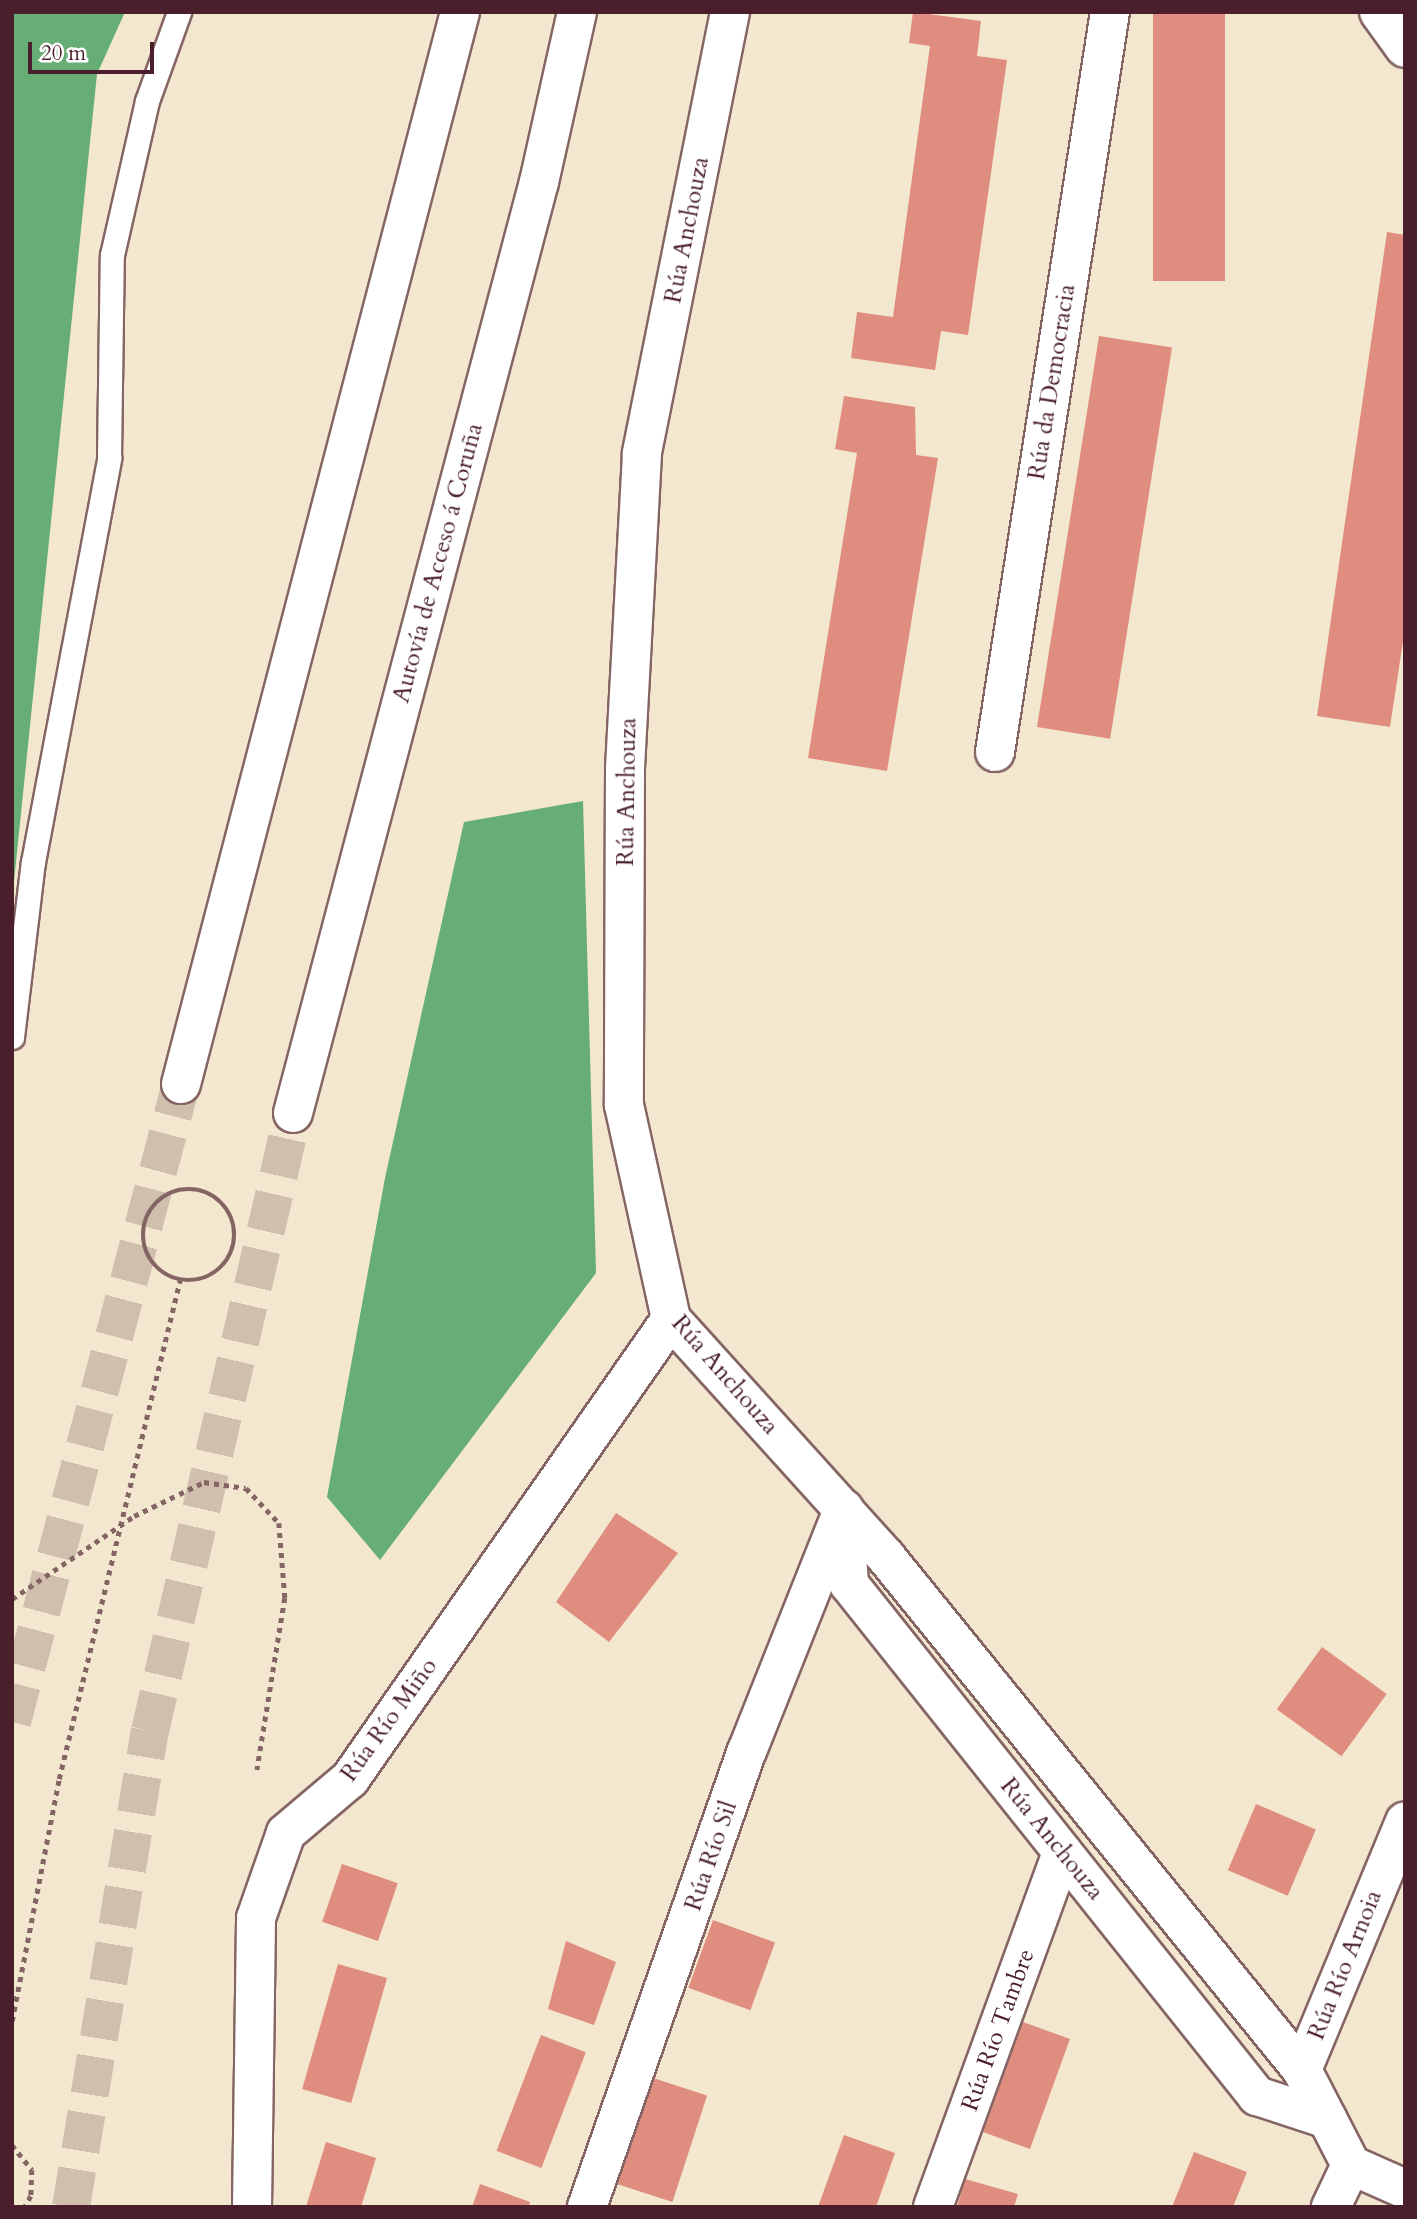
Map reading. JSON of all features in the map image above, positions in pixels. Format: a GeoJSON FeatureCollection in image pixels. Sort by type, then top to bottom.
{"type":"FeatureCollection","features":[{"type":"Feature","properties":{"kind":"main road"},"geometry":{"type":"LineString","coordinates":[[181,1084],[460,12]]}},
{"type":"Feature","properties":{"kind":"main road","name":"Autovía de Acceso á Coruña"},"geometry":{"type":"LineString","coordinates":[[293,1113],[539,182],[577,12]]}},
{"type":"Feature","properties":{"kind":"main road","name":"Rúa Anchouza"},"geometry":{"type":"LineString","coordinates":[[730,12],[642,454],[625,768],[624,1105],[671,1320],[844,1508],[1302,2070],[1351,2165]]}},
{"type":"Feature","properties":{"kind":"main road","name":"Rúa da Democracia"},"geometry":{"type":"LineString","coordinates":[[995,752],[1110,12]]}},
{"type":"Feature","properties":{"kind":"main road"},"geometry":{"type":"LineString","coordinates":[[1379,12],[1405,48]]}},
{"type":"Feature","properties":{"kind":"main road","name":"Rúa Río Miño"},"geometry":{"type":"LineString","coordinates":[[252,2207],[256,1917],[286,1833],[350,1779],[671,1320]]}},
{"type":"Feature","properties":{"kind":"main road","name":"Rúa Anchouza"},"geometry":{"type":"LineString","coordinates":[[844,1508],[849,1584],[1257,2096],[1327,2119]]}},
{"type":"Feature","properties":{"kind":"main road","name":"Rúa Río Sil"},"geometry":{"type":"LineString","coordinates":[[587,2207],[747,1751],[844,1508]]}},
{"type":"Feature","properties":{"kind":"main road","name":"Rúa Río Arnoia"},"geometry":{"type":"LineString","coordinates":[[1302,2070],[1405,1821]]}},
{"type":"Feature","properties":{"kind":"main road","name":"Rúa Río Tambre"},"geometry":{"type":"LineString","coordinates":[[933,2207],[1062,1852]]}},
{"type":"Feature","properties":{"kind":"main road"},"geometry":{"type":"LineString","coordinates":[[1331,2207],[1351,2165],[1405,2189]]}},
{"type":"Feature","properties":{"kind":"lane"},"geometry":{"type":"LineString","coordinates":[[12,1037],[33,862],[109,458],[112,255],[148,101],[179,12]]}},
{"type":"Feature","properties":{"kind":"path"},"geometry":{"type":"LineString","coordinates":[[205,1191],[229,1211],[234,1241],[230,1256],[216,1271],[194,1280],[180,1280],[153,1264],[143,1240],[144,1224],[150,1209],[169,1193],[205,1191]]}},
{"type":"Feature","properties":{"kind":"path"},"geometry":{"type":"LineString","coordinates":[[12,2021],[59,1779],[180,1280]]}},
{"type":"Feature","properties":{"kind":"path"},"geometry":{"type":"LineString","coordinates":[[12,1599],[134,1516],[204,1482],[246,1488],[279,1523],[285,1598],[257,1770]]}},
{"type":"Feature","properties":{"kind":"path"},"geometry":{"type":"LineString","coordinates":[[12,2145],[32,2170],[31,2196],[25,2207]]}},
{"type":"Feature","properties":{"kind":"green space"},"geometry":{"type":"Polygon","coordinates":[[[12,12],[125,12],[97,74],[12,901],[12,12]]]}},
{"type":"Feature","properties":{"kind":"green space"},"geometry":{"type":"Polygon","coordinates":[[[583,801],[596,1273],[380,1560],[327,1497],[385,1178],[464,822],[583,801]]]}},
{"type":"Feature","properties":{"kind":"building"},"geometry":{"type":"Polygon","coordinates":[[[913,12],[981,21],[977,56],[1007,60],[968,335],[941,331],[935,370],[851,358],[857,312],[893,317],[930,46],[909,43],[913,12]]]}},
{"type":"Feature","properties":{"kind":"building"},"geometry":{"type":"Polygon","coordinates":[[[1153,12],[1225,12],[1225,281],[1153,281],[1153,12]]]}},
{"type":"Feature","properties":{"kind":"building"},"geometry":{"type":"Polygon","coordinates":[[[1387,232],[1405,235],[1405,628],[1390,727],[1317,716],[1387,232]]]}},
{"type":"Feature","properties":{"kind":"building"},"geometry":{"type":"Polygon","coordinates":[[[1099,336],[1172,348],[1110,739],[1037,727],[1099,336]]]}},
{"type":"Feature","properties":{"kind":"building"},"geometry":{"type":"Polygon","coordinates":[[[844,396],[915,407],[916,455],[938,458],[887,771],[808,758],[857,453],[835,449],[844,396]]]}},
{"type":"Feature","properties":{"kind":"building"},"geometry":{"type":"Polygon","coordinates":[[[616,1513],[678,1553],[609,1642],[556,1602],[616,1513]]]}},
{"type":"Feature","properties":{"kind":"building"},"geometry":{"type":"Polygon","coordinates":[[[1322,1647],[1387,1694],[1341,1756],[1277,1709],[1322,1647]]]}},
{"type":"Feature","properties":{"kind":"building"},"geometry":{"type":"Polygon","coordinates":[[[1256,1804],[1316,1829],[1288,1896],[1228,1870],[1256,1804]]]}},
{"type":"Feature","properties":{"kind":"building"},"geometry":{"type":"Polygon","coordinates":[[[342,1864],[398,1883],[378,1941],[322,1922],[342,1864]]]}},
{"type":"Feature","properties":{"kind":"building"},"geometry":{"type":"Polygon","coordinates":[[[713,1920],[775,1943],[750,2010],[688,1988],[713,1920]]]}},
{"type":"Feature","properties":{"kind":"building"},"geometry":{"type":"Polygon","coordinates":[[[566,1941],[616,1962],[594,2025],[548,2009],[566,1941]]]}},
{"type":"Feature","properties":{"kind":"building"},"geometry":{"type":"Polygon","coordinates":[[[338,1964],[387,1978],[351,2103],[302,2089],[338,1964]]]}},
{"type":"Feature","properties":{"kind":"building"},"geometry":{"type":"Polygon","coordinates":[[[1023,2022],[1070,2039],[1030,2149],[983,2132],[1023,2022]]]}},
{"type":"Feature","properties":{"kind":"building"},"geometry":{"type":"Polygon","coordinates":[[[541,2035],[586,2052],[541,2168],[497,2151],[541,2035]]]}},
{"type":"Feature","properties":{"kind":"building"},"geometry":{"type":"Polygon","coordinates":[[[650,2077],[707,2096],[672,2202],[615,2184],[650,2077]]]}},
{"type":"Feature","properties":{"kind":"building"},"geometry":{"type":"Polygon","coordinates":[[[844,2135],[895,2153],[876,2207],[818,2207],[844,2135]]]}},
{"type":"Feature","properties":{"kind":"building"},"geometry":{"type":"Polygon","coordinates":[[[326,2142],[376,2158],[361,2207],[306,2207],[326,2142]]]}},
{"type":"Feature","properties":{"kind":"building"},"geometry":{"type":"Polygon","coordinates":[[[1194,2152],[1247,2172],[1233,2207],[1172,2207],[1194,2152]]]}},
{"type":"Feature","properties":{"kind":"building"},"geometry":{"type":"Polygon","coordinates":[[[965,2179],[1018,2194],[1014,2207],[957,2207],[965,2179]]]}},
{"type":"Feature","properties":{"kind":"building"},"geometry":{"type":"Polygon","coordinates":[[[480,2184],[530,2202],[529,2207],[472,2207],[480,2184]]]}},
{"type":"Feature","properties":{"kind":"tunnel"},"geometry":{"type":"LineString","coordinates":[[12,1722],[181,1084]]}},
{"type":"Feature","properties":{"kind":"tunnel"},"geometry":{"type":"LineString","coordinates":[[71,2207],[150,1731],[293,1113]]}}]}
